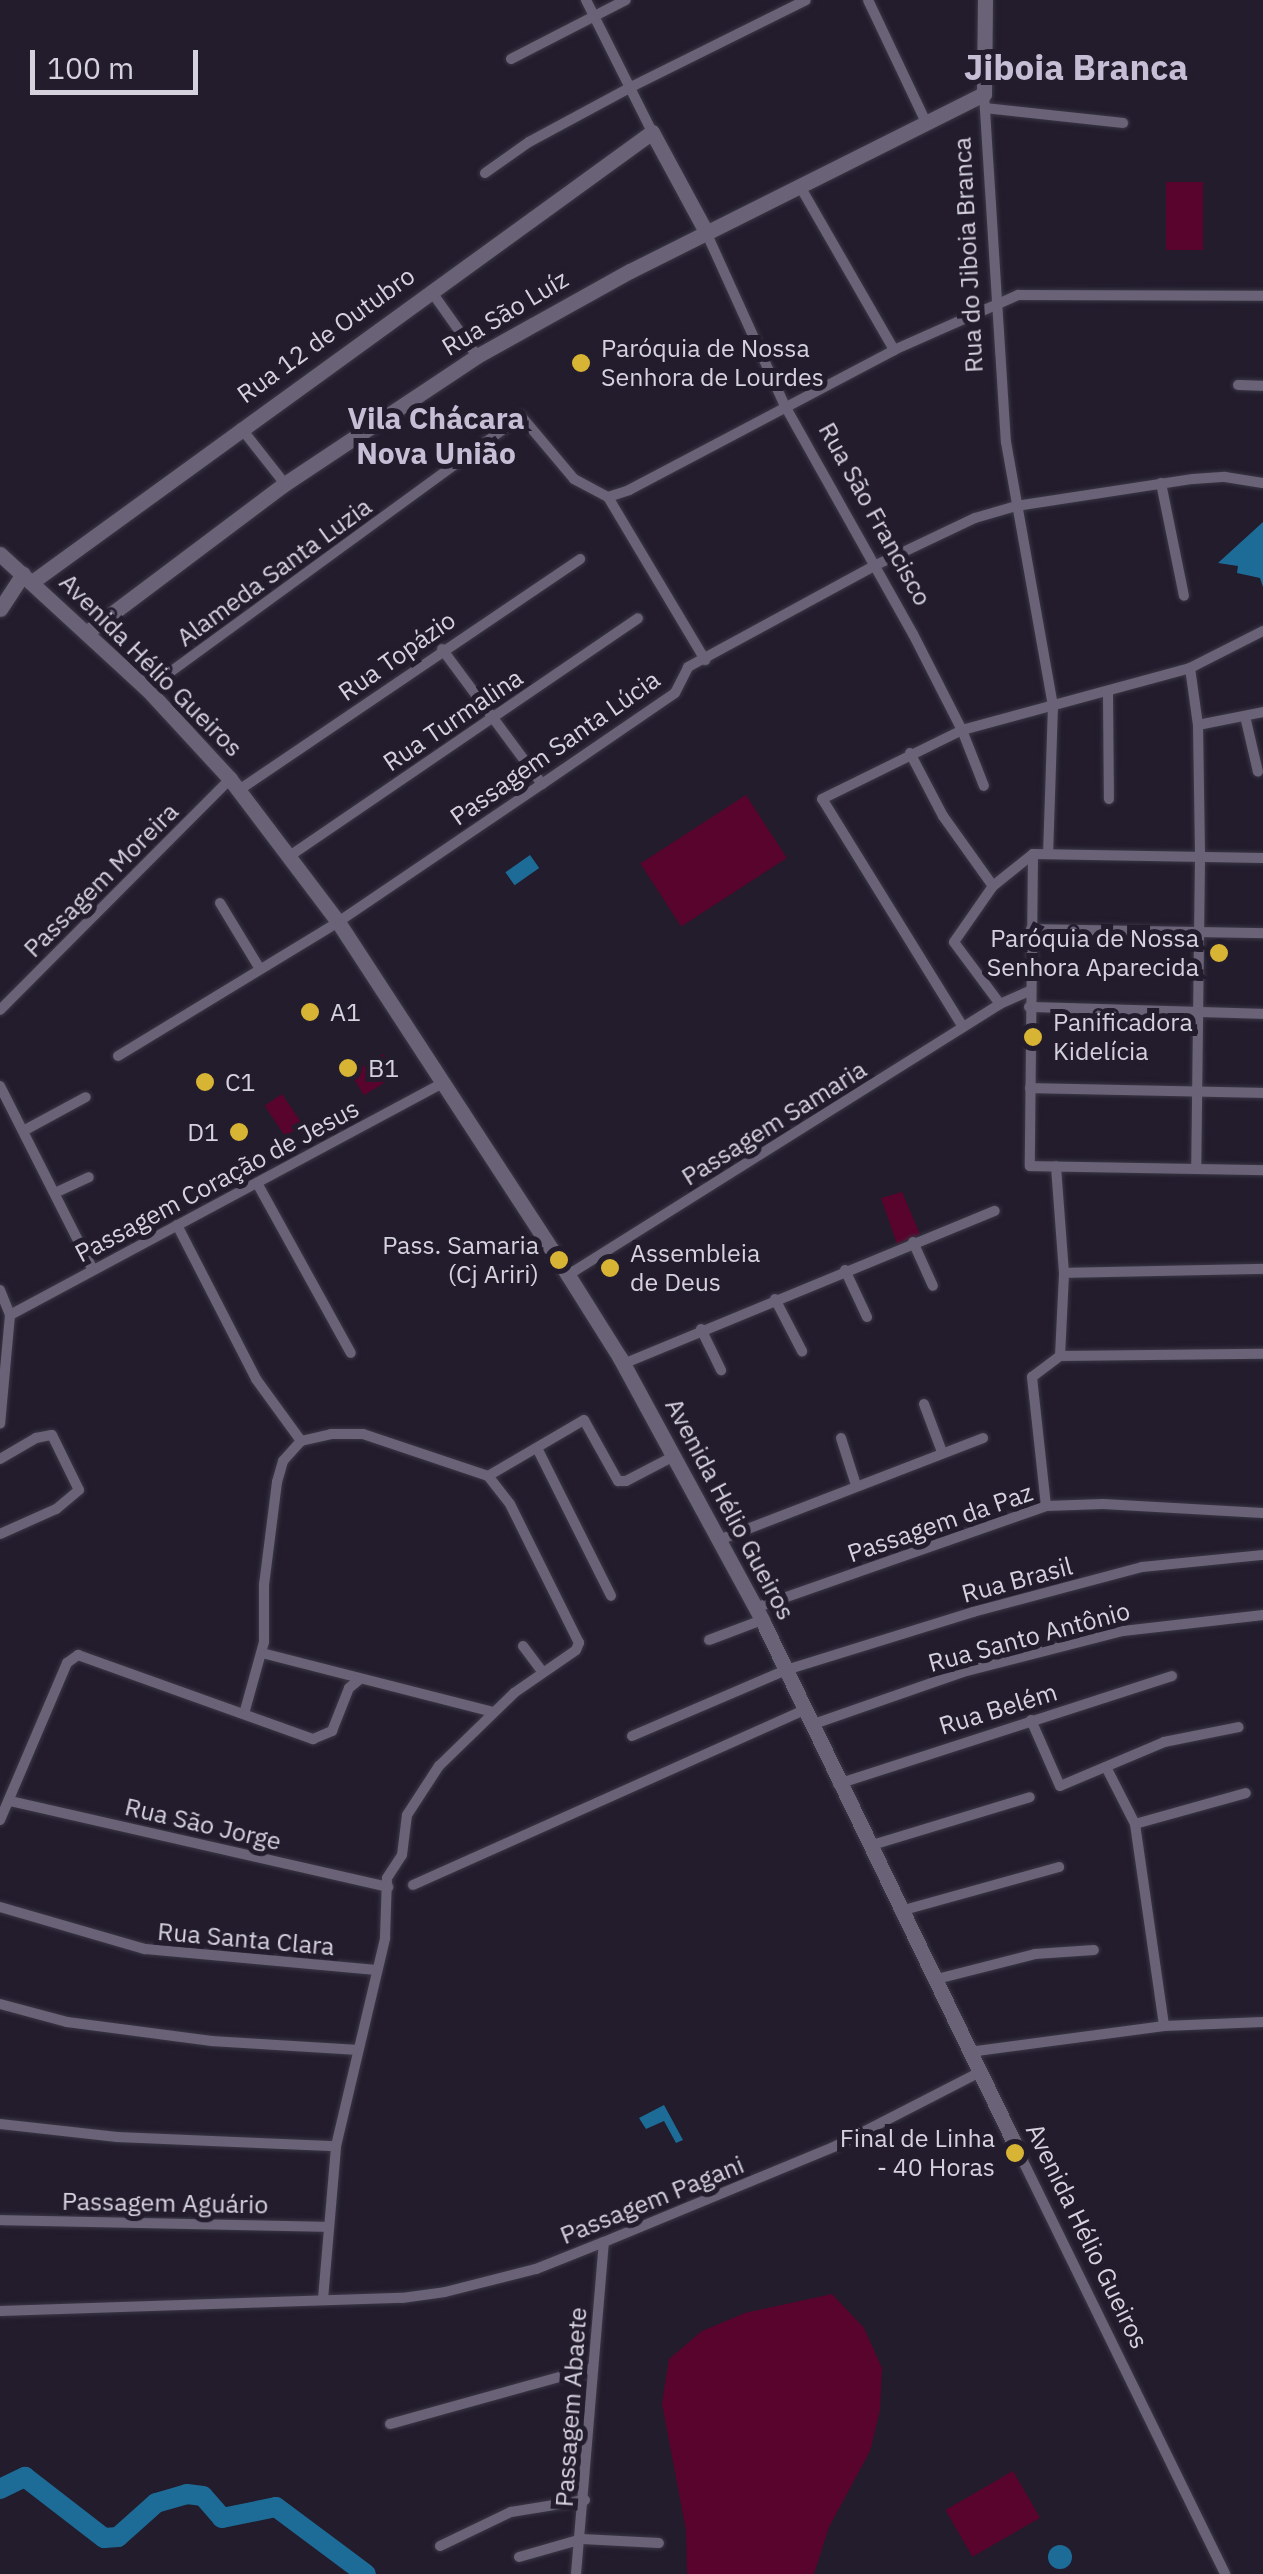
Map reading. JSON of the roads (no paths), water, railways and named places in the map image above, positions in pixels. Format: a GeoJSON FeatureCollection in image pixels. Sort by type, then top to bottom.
{"type":"FeatureCollection","features":[{"type":"Feature","properties":{"kind":"main road","name":"Rua do Jiboia Branca"},"geometry":{"type":"LineString","coordinates":[[984,101],[986,0]]}},
{"type":"Feature","properties":{"kind":"main road","name":"Rua São Luíz"},"geometry":{"type":"LineString","coordinates":[[86,633],[285,484],[478,356],[570,302],[706,232],[927,124],[984,101]]}},
{"type":"Feature","properties":{"kind":"main road","name":"Rua São Francisco"},"geometry":{"type":"LineString","coordinates":[[652,132],[706,232]]}},
{"type":"Feature","properties":{"kind":"main road","name":"Rua 12 de Outubro"},"geometry":{"type":"LineString","coordinates":[[27,578],[652,132]]}},
{"type":"Feature","properties":{"kind":"main road","name":"Avenida Hélio Gueiros"},"geometry":{"type":"LineString","coordinates":[[0,554],[147,689],[235,784],[338,922],[568,1274],[623,1364],[758,1614],[1018,2152]]}},
{"type":"Feature","properties":{"kind":"main road"},"geometry":{"type":"LineString","coordinates":[[0,609],[27,578]]}},
{"type":"Feature","properties":{"kind":"street","name":"Rua São Francisco"},"geometry":{"type":"LineString","coordinates":[[586,0],[652,132]]}},
{"type":"Feature","properties":{"kind":"street"},"geometry":{"type":"LineString","coordinates":[[511,59],[626,0]]}},
{"type":"Feature","properties":{"kind":"street"},"geometry":{"type":"LineString","coordinates":[[485,172],[530,142],[806,0]]}},
{"type":"Feature","properties":{"kind":"street"},"geometry":{"type":"LineString","coordinates":[[868,0],[927,124]]}},
{"type":"Feature","properties":{"kind":"street"},"geometry":{"type":"LineString","coordinates":[[984,101],[1124,123]]}},
{"type":"Feature","properties":{"kind":"street","name":"Rua do Jiboia Branca"},"geometry":{"type":"LineString","coordinates":[[984,101],[995,304],[1016,506],[1053,706],[1048,854]]}},
{"type":"Feature","properties":{"kind":"street"},"geometry":{"type":"LineString","coordinates":[[801,188],[894,350]]}},
{"type":"Feature","properties":{"kind":"street","name":"Rua São Francisco"},"geometry":{"type":"LineString","coordinates":[[706,232],[786,406],[962,730],[984,786]]}},
{"type":"Feature","properties":{"kind":"street"},"geometry":{"type":"LineString","coordinates":[[430,290],[478,356]]}},
{"type":"Feature","properties":{"kind":"street"},"geometry":{"type":"LineString","coordinates":[[705,660],[608,497],[638,486],[894,350],[995,304],[1043,293],[1263,296]]}},
{"type":"Feature","properties":{"kind":"street"},"geometry":{"type":"LineString","coordinates":[[1238,385],[1263,386]]}},
{"type":"Feature","properties":{"kind":"street","name":"Alameda Santa Luzia"},"geometry":{"type":"LineString","coordinates":[[147,689],[521,416],[574,479],[608,497]]}},
{"type":"Feature","properties":{"kind":"street"},"geometry":{"type":"LineString","coordinates":[[240,428],[285,484]]}},
{"type":"Feature","properties":{"kind":"street","name":"Passagem Santa Lúcia"},"geometry":{"type":"LineString","coordinates":[[118,1056],[338,922],[542,784],[674,693],[684,670],[876,566],[975,518],[1016,506],[1161,483],[1226,477],[1263,483]]}},
{"type":"Feature","properties":{"kind":"street"},"geometry":{"type":"LineString","coordinates":[[1161,483],[1184,596]]}},
{"type":"Feature","properties":{"kind":"street","name":"Rua Topázio"},"geometry":{"type":"LineString","coordinates":[[235,784],[580,559]]}},
{"type":"Feature","properties":{"kind":"street","name":"Rua Turmalina"},"geometry":{"type":"LineString","coordinates":[[290,855],[638,618]]}},
{"type":"Feature","properties":{"kind":"street"},"geometry":{"type":"LineString","coordinates":[[964,1027],[822,799],[962,730],[1108,694],[1190,668],[1263,631]]}},
{"type":"Feature","properties":{"kind":"street"},"geometry":{"type":"LineString","coordinates":[[442,649],[542,784]]}},
{"type":"Feature","properties":{"kind":"street"},"geometry":{"type":"LineString","coordinates":[[1190,668],[1198,725],[1200,858],[1196,1168]]}},
{"type":"Feature","properties":{"kind":"street"},"geometry":{"type":"LineString","coordinates":[[1108,694],[1112,726],[1109,800]]}},
{"type":"Feature","properties":{"kind":"street"},"geometry":{"type":"LineString","coordinates":[[1198,725],[1263,712]]}},
{"type":"Feature","properties":{"kind":"street"},"geometry":{"type":"LineString","coordinates":[[1245,716],[1258,772]]}},
{"type":"Feature","properties":{"kind":"street"},"geometry":{"type":"LineString","coordinates":[[910,753],[951,829],[993,886]]}},
{"type":"Feature","properties":{"kind":"street","name":"Passagem Moreira"},"geometry":{"type":"LineString","coordinates":[[0,1010],[235,784]]}},
{"type":"Feature","properties":{"kind":"street"},"geometry":{"type":"LineString","coordinates":[[1033,854],[1027,1160],[1030,1166],[1263,1170]]}},
{"type":"Feature","properties":{"kind":"street"},"geometry":{"type":"LineString","coordinates":[[1000,1004],[954,942],[993,886],[1033,854],[1263,858]]}},
{"type":"Feature","properties":{"kind":"street"},"geometry":{"type":"LineString","coordinates":[[220,903],[260,969]]}},
{"type":"Feature","properties":{"kind":"street"},"geometry":{"type":"LineString","coordinates":[[1031,929],[1263,933]]}},
{"type":"Feature","properties":{"kind":"street","name":"Passagem Samaria"},"geometry":{"type":"LineString","coordinates":[[568,1274],[1000,1004],[1029,991]]}},
{"type":"Feature","properties":{"kind":"street"},"geometry":{"type":"LineString","coordinates":[[1029,1007],[1263,1014]]}},
{"type":"Feature","properties":{"kind":"street","name":"Passagem Coração de Jesus"},"geometry":{"type":"LineString","coordinates":[[10,1315],[444,1082]]}},
{"type":"Feature","properties":{"kind":"street"},"geometry":{"type":"LineString","coordinates":[[0,1086],[57,1192],[93,1270]]}},
{"type":"Feature","properties":{"kind":"street"},"geometry":{"type":"LineString","coordinates":[[1030,1088],[1263,1093]]}},
{"type":"Feature","properties":{"kind":"street"},"geometry":{"type":"LineString","coordinates":[[25,1130],[86,1098]]}},
{"type":"Feature","properties":{"kind":"street"},"geometry":{"type":"LineString","coordinates":[[1056,1166],[1064,1273],[1060,1356]]}},
{"type":"Feature","properties":{"kind":"street"},"geometry":{"type":"LineString","coordinates":[[57,1192],[89,1178]]}},
{"type":"Feature","properties":{"kind":"street"},"geometry":{"type":"LineString","coordinates":[[257,1182],[352,1354]]}},
{"type":"Feature","properties":{"kind":"street"},"geometry":{"type":"LineString","coordinates":[[623,1364],[995,1211]]}},
{"type":"Feature","properties":{"kind":"street"},"geometry":{"type":"LineString","coordinates":[[177,1225],[256,1379],[301,1441]]}},
{"type":"Feature","properties":{"kind":"street"},"geometry":{"type":"LineString","coordinates":[[913,1242],[933,1286]]}},
{"type":"Feature","properties":{"kind":"street"},"geometry":{"type":"LineString","coordinates":[[1064,1273],[1263,1269]]}},
{"type":"Feature","properties":{"kind":"street"},"geometry":{"type":"LineString","coordinates":[[845,1270],[867,1318]]}},
{"type":"Feature","properties":{"kind":"street"},"geometry":{"type":"LineString","coordinates":[[0,1290],[10,1315],[0,1424]]}},
{"type":"Feature","properties":{"kind":"street"},"geometry":{"type":"LineString","coordinates":[[775,1299],[802,1350]]}},
{"type":"Feature","properties":{"kind":"street"},"geometry":{"type":"LineString","coordinates":[[701,1329],[720,1370]]}},
{"type":"Feature","properties":{"kind":"street"},"geometry":{"type":"LineString","coordinates":[[1046,1506],[1032,1378],[1060,1356],[1263,1354]]}},
{"type":"Feature","properties":{"kind":"street"},"geometry":{"type":"LineString","coordinates":[[924,1404],[942,1452]]}},
{"type":"Feature","properties":{"kind":"street"},"geometry":{"type":"LineString","coordinates":[[488,1476],[584,1420],[618,1481],[626,1481],[674,1456]]}},
{"type":"Feature","properties":{"kind":"street"},"geometry":{"type":"LineString","coordinates":[[244,1714],[262,1653],[268,1546],[283,1460],[301,1441],[332,1434],[363,1434],[488,1476],[510,1504],[577,1638],[576,1650],[542,1670],[439,1766],[416,1799],[403,1828],[402,1854],[387,1878],[385,1938],[374,1970],[336,2146],[322,2299]]}},
{"type":"Feature","properties":{"kind":"street"},"geometry":{"type":"LineString","coordinates":[[0,1458],[36,1438],[52,1435],[79,1490],[56,1508],[0,1534]]}},
{"type":"Feature","properties":{"kind":"street"},"geometry":{"type":"LineString","coordinates":[[842,1438],[856,1485]]}},
{"type":"Feature","properties":{"kind":"street"},"geometry":{"type":"LineString","coordinates":[[719,1540],[982,1438]]}},
{"type":"Feature","properties":{"kind":"street"},"geometry":{"type":"LineString","coordinates":[[538,1450],[611,1596]]}},
{"type":"Feature","properties":{"kind":"street","name":"Passagem da Paz"},"geometry":{"type":"LineString","coordinates":[[709,1640],[758,1614],[1046,1506],[1103,1504],[1263,1513]]}},
{"type":"Feature","properties":{"kind":"street","name":"Rua Brasil"},"geometry":{"type":"LineString","coordinates":[[632,1736],[786,1670],[972,1612],[1142,1567],[1263,1556]]}},
{"type":"Feature","properties":{"kind":"street","name":"Rua Santo Antônio"},"geometry":{"type":"LineString","coordinates":[[413,1885],[807,1718],[1122,1631],[1263,1615]]}},
{"type":"Feature","properties":{"kind":"street"},"geometry":{"type":"LineString","coordinates":[[523,1646],[542,1670]]}},
{"type":"Feature","properties":{"kind":"street"},"geometry":{"type":"LineString","coordinates":[[262,1653],[494,1712]]}},
{"type":"Feature","properties":{"kind":"street"},"geometry":{"type":"LineString","coordinates":[[0,1820],[67,1663],[78,1655],[322,1738],[332,1731],[350,1688],[360,1678]]}},
{"type":"Feature","properties":{"kind":"street","name":"Rua Belém"},"geometry":{"type":"LineString","coordinates":[[838,1784],[1172,1676]]}},
{"type":"Feature","properties":{"kind":"street"},"geometry":{"type":"LineString","coordinates":[[1031,1720],[1060,1786],[1164,1742],[1239,1727]]}},
{"type":"Feature","properties":{"kind":"street"},"geometry":{"type":"LineString","coordinates":[[1106,1767],[1135,1824],[1164,2026]]}},
{"type":"Feature","properties":{"kind":"street"},"geometry":{"type":"LineString","coordinates":[[1135,1824],[1246,1793]]}},
{"type":"Feature","properties":{"kind":"street"},"geometry":{"type":"LineString","coordinates":[[869,1846],[1030,1798]]}},
{"type":"Feature","properties":{"kind":"street","name":"Rua São Jorge"},"geometry":{"type":"LineString","coordinates":[[10,1801],[388,1887]]}},
{"type":"Feature","properties":{"kind":"street"},"geometry":{"type":"LineString","coordinates":[[904,1910],[1059,1867]]}},
{"type":"Feature","properties":{"kind":"street","name":"Rua Santa Clara"},"geometry":{"type":"LineString","coordinates":[[0,1907],[144,1949],[374,1970]]}},
{"type":"Feature","properties":{"kind":"street"},"geometry":{"type":"LineString","coordinates":[[936,1979],[1034,1954],[1094,1950]]}},
{"type":"Feature","properties":{"kind":"street"},"geometry":{"type":"LineString","coordinates":[[0,2004],[67,2022],[212,2041],[358,2050]]}},
{"type":"Feature","properties":{"kind":"street"},"geometry":{"type":"LineString","coordinates":[[969,2052],[1164,2026],[1263,2022]]}},
{"type":"Feature","properties":{"kind":"street","name":"Passagem Pagani"},"geometry":{"type":"LineString","coordinates":[[0,2312],[402,2298],[445,2292],[536,2268],[604,2242],[836,2146],[978,2072]]}},
{"type":"Feature","properties":{"kind":"street"},"geometry":{"type":"LineString","coordinates":[[0,2124],[117,2137],[336,2146]]}},
{"type":"Feature","properties":{"kind":"street","name":"Avenida Hélio Gueiros"},"geometry":{"type":"LineString","coordinates":[[1018,2152],[1226,2574]]}},
{"type":"Feature","properties":{"kind":"street","name":"Passagem Aguário"},"geometry":{"type":"LineString","coordinates":[[0,2220],[330,2226]]}},
{"type":"Feature","properties":{"kind":"street","name":"Passagem Abaete"},"geometry":{"type":"LineString","coordinates":[[576,2574],[582,2539],[604,2242]]}},
{"type":"Feature","properties":{"kind":"street"},"geometry":{"type":"LineString","coordinates":[[390,2424],[592,2368]]}},
{"type":"Feature","properties":{"kind":"street"},"geometry":{"type":"LineString","coordinates":[[440,2546],[511,2512],[585,2500]]}},
{"type":"Feature","properties":{"kind":"street"},"geometry":{"type":"LineString","coordinates":[[520,2557],[582,2539],[659,2543]]}},
{"type":"Feature","properties":{"kind":"water"},"geometry":{"type":"Polygon","coordinates":[[[1263,522],[1263,587],[1260,578],[1237,573],[1238,566],[1218,563],[1263,522]]]}},
{"type":"Feature","properties":{"kind":"water"},"geometry":{"type":"Polygon","coordinates":[[[530,855],[539,868],[515,885],[505,872],[530,855]]]}},
{"type":"Feature","properties":{"kind":"water"},"geometry":{"type":"Polygon","coordinates":[[[664,2105],[683,2140],[676,2143],[664,2121],[646,2129],[639,2118],[664,2105]]]}},
{"type":"Feature","properties":{"kind":"water"},"geometry":{"type":"Polygon","coordinates":[[[1060,2545],[1069,2548],[1069,2566],[1060,2569],[1051,2566],[1048,2557],[1051,2548],[1060,2545]]]}},
{"type":"Feature","properties":{"kind":"waterway"},"geometry":{"type":"LineString","coordinates":[[0,2489],[25,2477],[104,2538],[118,2537],[156,2503],[187,2494],[203,2496],[222,2518],[276,2507],[366,2574]]}},
{"type":"Feature","properties":{"kind":"place","name":"Paróquia de Nossa Senhora de Lourdes"},"geometry":{"type":"Point","coordinates":[581,363]}},
{"type":"Feature","properties":{"kind":"place","name":"Paróquia de Nossa Senhora Aparecida"},"geometry":{"type":"Point","coordinates":[1219,953]}},
{"type":"Feature","properties":{"kind":"place","name":"A1"},"geometry":{"type":"Point","coordinates":[310,1012]}},
{"type":"Feature","properties":{"kind":"place","name":"Panificadora Kidelícia"},"geometry":{"type":"Point","coordinates":[1033,1037]}},
{"type":"Feature","properties":{"kind":"place","name":"B1"},"geometry":{"type":"Point","coordinates":[348,1068]}},
{"type":"Feature","properties":{"kind":"place","name":"C1"},"geometry":{"type":"Point","coordinates":[205,1082]}},
{"type":"Feature","properties":{"kind":"place","name":"D1"},"geometry":{"type":"Point","coordinates":[239,1132]}},
{"type":"Feature","properties":{"kind":"place","name":"Pass. Samaria (Cj Ariri)"},"geometry":{"type":"Point","coordinates":[559,1260]}},
{"type":"Feature","properties":{"kind":"place","name":"Assembleia de Deus"},"geometry":{"type":"Point","coordinates":[610,1268]}},
{"type":"Feature","properties":{"kind":"place","name":"Final de Linha - 40 Horas"},"geometry":{"type":"Point","coordinates":[1015,2153]}},
{"type":"Feature","properties":{"kind":"district","name":"Jiboia Branca"},"geometry":{"type":"Point","coordinates":[1076,67]}},
{"type":"Feature","properties":{"kind":"district","name":"Vila Chácara Nova União"},"geometry":{"type":"Point","coordinates":[436,435]}}]}
